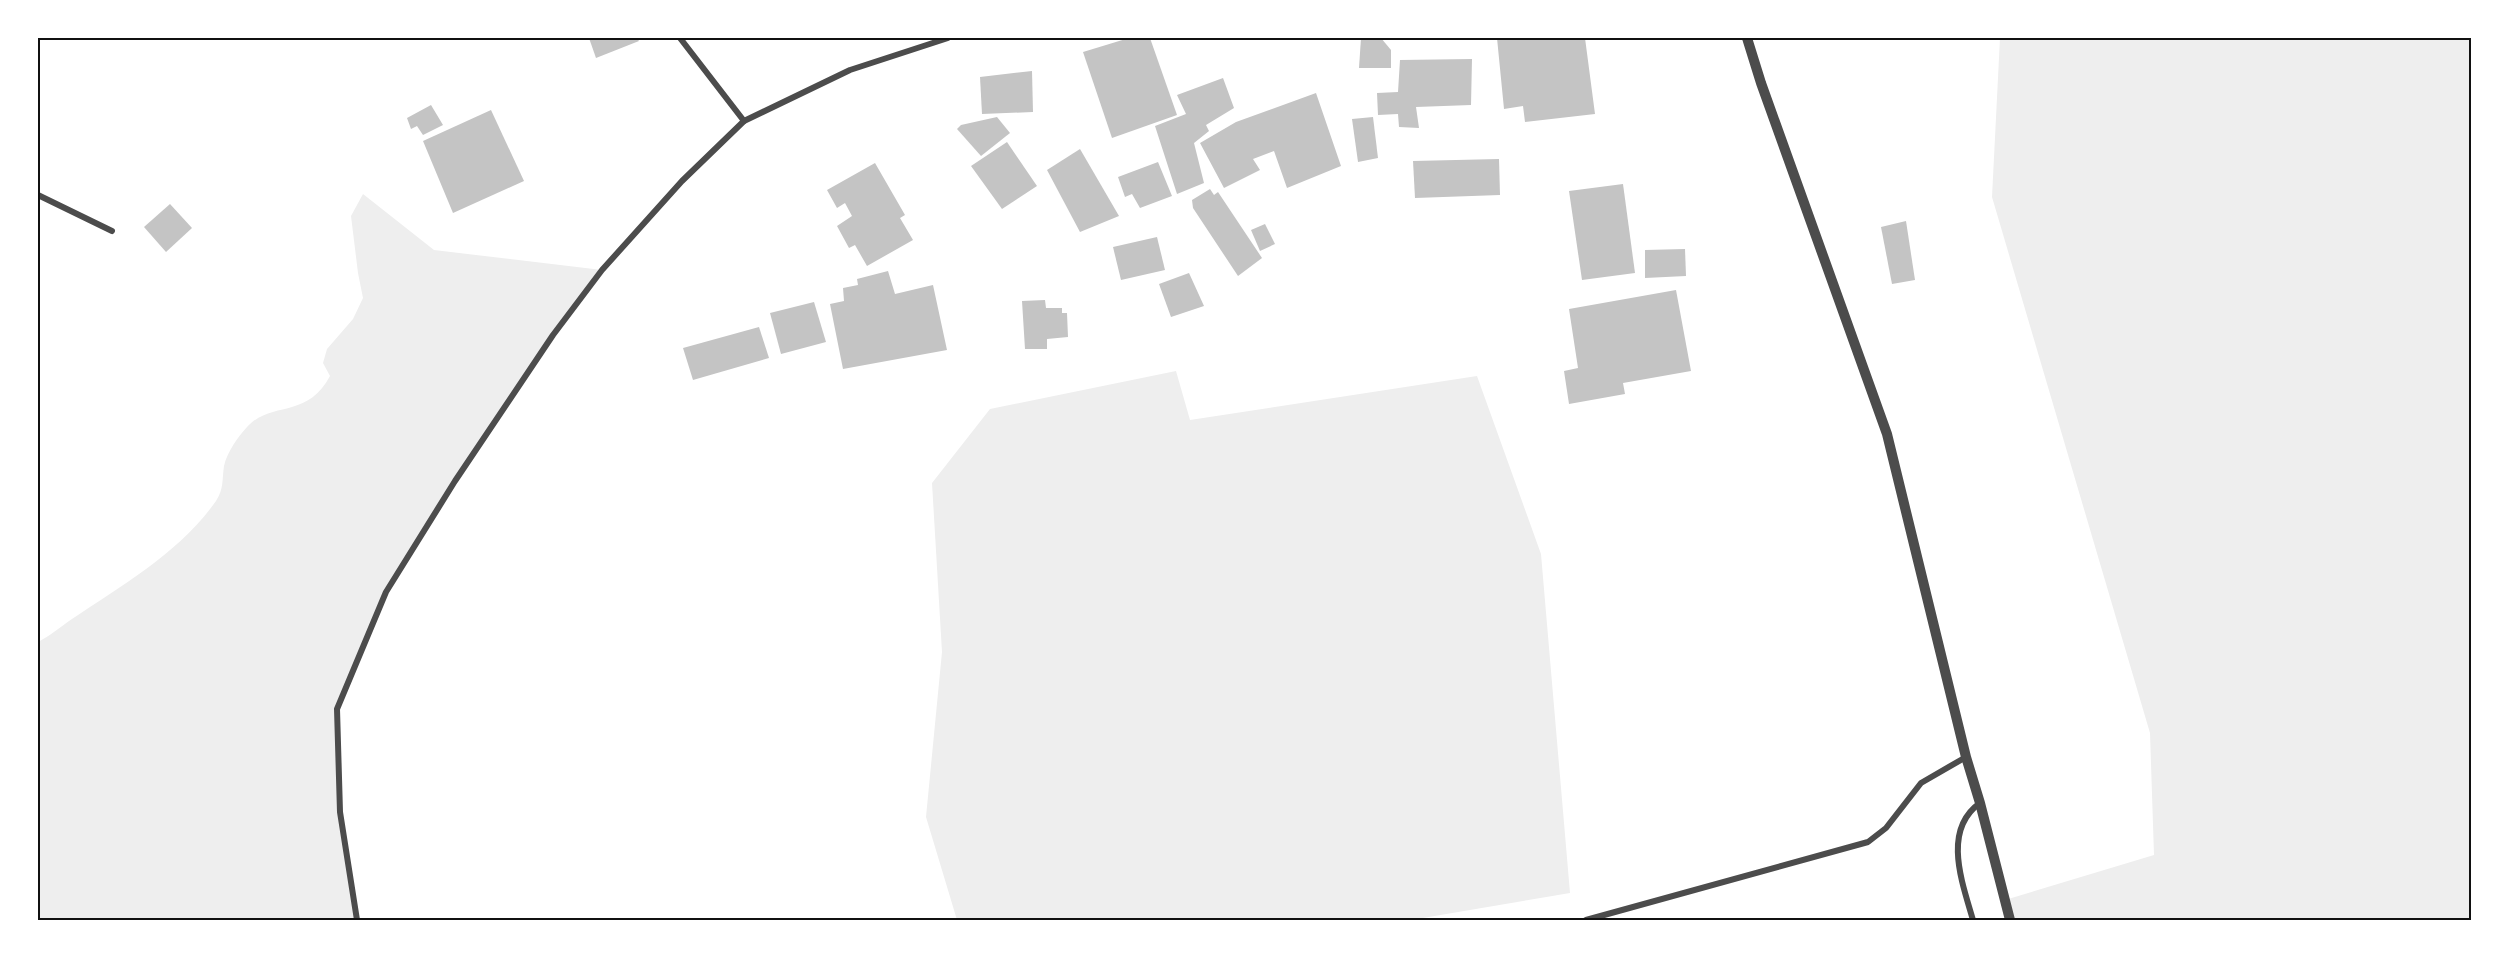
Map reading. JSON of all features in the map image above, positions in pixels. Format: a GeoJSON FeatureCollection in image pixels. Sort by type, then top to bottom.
{"type":"FeatureCollection","features":[{"type":"Feature","properties":{"kind":"street"},"geometry":{"type":"LineString","coordinates":[[680,38],[744,121]]}},
{"type":"Feature","properties":{"kind":"street"},"geometry":{"type":"LineString","coordinates":[[357,921],[340,812],[337,709],[386,592],[455,481],[553,335],[602,270],[682,181],[744,121],[850,70],[948,38]]}},
{"type":"Feature","properties":{"kind":"street"},"geometry":{"type":"LineString","coordinates":[[1747,38],[1887,434],[1966,757],[2010,921]]}},
{"type":"Feature","properties":{"kind":"street"},"geometry":{"type":"LineString","coordinates":[[38,195],[112,231]]}},
{"type":"Feature","properties":{"kind":"street"},"geometry":{"type":"LineString","coordinates":[[1586,921],[1868,842],[1886,828],[1921,783],[1966,757]]}},
{"type":"Feature","properties":{"kind":"street"},"geometry":{"type":"LineString","coordinates":[[1972,921],[1958,864],[1959,826],[1968,811],[1980,803]]}},
{"type":"Feature","properties":{"kind":"shaded area"},"geometry":{"type":"Polygon","coordinates":[[[2000,38],[2471,38],[2471,920],[2010,920],[2005,900],[2154,855],[2150,733],[1992,197],[2000,38]]]}},
{"type":"Feature","properties":{"kind":"shaded area"},"geometry":{"type":"Polygon","coordinates":[[[363,194],[434,250],[602,270],[553,335],[386,592],[337,709],[340,812],[357,920],[38,920],[38,642],[150,566],[202,519],[219,497],[228,455],[247,427],[267,414],[310,399],[321,390],[330,376],[323,363],[327,349],[353,319],[363,298],[351,216],[363,194]]]}},
{"type":"Feature","properties":{"kind":"shaded area"},"geometry":{"type":"Polygon","coordinates":[[[1176,371],[1190,420],[1477,376],[1541,554],[1570,893],[1411,920],[957,920],[926,817],[942,652],[932,483],[990,409],[1176,371]]]}},
{"type":"Feature","properties":{"kind":"building"},"geometry":{"type":"Polygon","coordinates":[[[589,38],[637,38],[639,41],[596,58],[589,38]]]}},
{"type":"Feature","properties":{"kind":"building"},"geometry":{"type":"Polygon","coordinates":[[[1129,38],[1150,38],[1177,115],[1112,138],[1083,52],[1129,38]]]}},
{"type":"Feature","properties":{"kind":"building"},"geometry":{"type":"Polygon","coordinates":[[[1361,38],[1381,38],[1391,50],[1391,68],[1359,68],[1361,38]]]}},
{"type":"Feature","properties":{"kind":"building"},"geometry":{"type":"Polygon","coordinates":[[[1497,38],[1585,38],[1595,114],[1525,122],[1523,106],[1504,109],[1497,38]]]}},
{"type":"Feature","properties":{"kind":"building"},"geometry":{"type":"Polygon","coordinates":[[[1472,59],[1471,105],[1416,107],[1419,128],[1399,127],[1398,114],[1378,115],[1377,93],[1398,92],[1400,60],[1472,59]]]}},
{"type":"Feature","properties":{"kind":"building"},"geometry":{"type":"Polygon","coordinates":[[[1032,71],[1033,112],[982,114],[980,77],[1032,71]]]}},
{"type":"Feature","properties":{"kind":"building"},"geometry":{"type":"Polygon","coordinates":[[[1223,78],[1234,108],[1206,125],[1209,131],[1194,143],[1204,183],[1177,194],[1155,126],[1186,114],[1177,95],[1223,78]]]}},
{"type":"Feature","properties":{"kind":"building"},"geometry":{"type":"Polygon","coordinates":[[[1316,93],[1341,166],[1287,188],[1274,151],[1253,159],[1260,170],[1224,188],[1200,143],[1236,122],[1316,93]]]}},
{"type":"Feature","properties":{"kind":"building"},"geometry":{"type":"Polygon","coordinates":[[[431,105],[443,125],[423,135],[417,126],[411,129],[407,118],[431,105]]]}},
{"type":"Feature","properties":{"kind":"building"},"geometry":{"type":"Polygon","coordinates":[[[491,110],[524,181],[453,213],[423,141],[491,110]]]}},
{"type":"Feature","properties":{"kind":"building"},"geometry":{"type":"Polygon","coordinates":[[[997,117],[1010,133],[981,156],[957,129],[961,125],[997,117]]]}},
{"type":"Feature","properties":{"kind":"building"},"geometry":{"type":"Polygon","coordinates":[[[1373,117],[1378,158],[1358,162],[1352,119],[1373,117]]]}},
{"type":"Feature","properties":{"kind":"building"},"geometry":{"type":"Polygon","coordinates":[[[1007,142],[1037,186],[1002,209],[971,166],[1007,142]]]}},
{"type":"Feature","properties":{"kind":"building"},"geometry":{"type":"Polygon","coordinates":[[[1080,149],[1119,216],[1080,232],[1047,170],[1080,149]]]}},
{"type":"Feature","properties":{"kind":"building"},"geometry":{"type":"Polygon","coordinates":[[[1499,159],[1500,195],[1415,198],[1413,161],[1499,159]]]}},
{"type":"Feature","properties":{"kind":"building"},"geometry":{"type":"Polygon","coordinates":[[[1158,162],[1172,196],[1140,208],[1132,194],[1125,197],[1118,177],[1158,162]]]}},
{"type":"Feature","properties":{"kind":"building"},"geometry":{"type":"Polygon","coordinates":[[[875,163],[905,215],[900,218],[913,240],[867,266],[855,245],[849,248],[837,226],[852,216],[845,203],[837,208],[827,190],[875,163]]]}},
{"type":"Feature","properties":{"kind":"building"},"geometry":{"type":"Polygon","coordinates":[[[1623,184],[1635,273],[1582,280],[1569,191],[1623,184]]]}},
{"type":"Feature","properties":{"kind":"building"},"geometry":{"type":"Polygon","coordinates":[[[1210,189],[1214,195],[1218,192],[1262,258],[1238,276],[1193,208],[1192,200],[1210,189]]]}},
{"type":"Feature","properties":{"kind":"building"},"geometry":{"type":"Polygon","coordinates":[[[170,204],[192,228],[166,252],[144,227],[170,204]]]}},
{"type":"Feature","properties":{"kind":"building"},"geometry":{"type":"Polygon","coordinates":[[[1906,221],[1915,280],[1892,284],[1881,227],[1906,221]]]}},
{"type":"Feature","properties":{"kind":"building"},"geometry":{"type":"Polygon","coordinates":[[[1265,224],[1275,244],[1260,251],[1251,230],[1265,224]]]}},
{"type":"Feature","properties":{"kind":"building"},"geometry":{"type":"Polygon","coordinates":[[[1157,237],[1165,270],[1121,280],[1113,247],[1157,237]]]}},
{"type":"Feature","properties":{"kind":"building"},"geometry":{"type":"Polygon","coordinates":[[[1685,249],[1686,276],[1645,278],[1645,250],[1685,249]]]}},
{"type":"Feature","properties":{"kind":"building"},"geometry":{"type":"Polygon","coordinates":[[[888,271],[895,294],[933,285],[947,350],[843,369],[830,304],[844,301],[843,288],[858,285],[857,279],[888,271]]]}},
{"type":"Feature","properties":{"kind":"building"},"geometry":{"type":"Polygon","coordinates":[[[1189,273],[1204,306],[1171,317],[1159,284],[1189,273]]]}},
{"type":"Feature","properties":{"kind":"building"},"geometry":{"type":"Polygon","coordinates":[[[1676,290],[1691,371],[1623,383],[1625,394],[1569,404],[1564,371],[1578,368],[1569,309],[1676,290]]]}},
{"type":"Feature","properties":{"kind":"building"},"geometry":{"type":"Polygon","coordinates":[[[1045,300],[1046,308],[1062,308],[1062,313],[1067,313],[1068,337],[1047,339],[1047,349],[1025,349],[1022,301],[1045,300]]]}},
{"type":"Feature","properties":{"kind":"building"},"geometry":{"type":"Polygon","coordinates":[[[814,302],[826,342],[781,354],[770,313],[814,302]]]}},
{"type":"Feature","properties":{"kind":"building"},"geometry":{"type":"Polygon","coordinates":[[[759,327],[769,358],[693,380],[683,348],[759,327]]]}}]}
